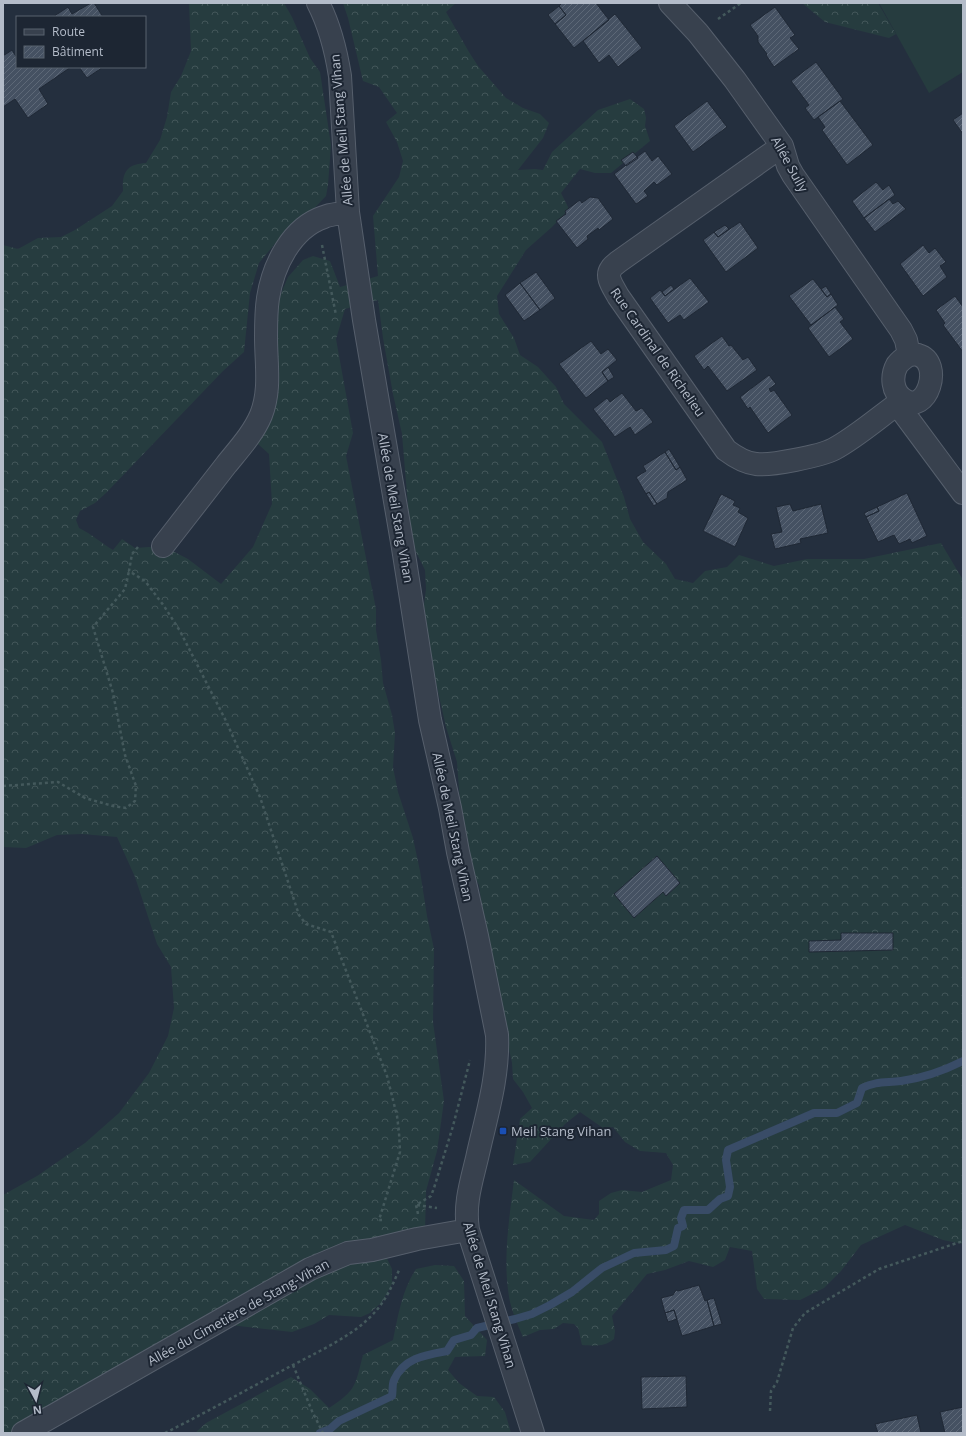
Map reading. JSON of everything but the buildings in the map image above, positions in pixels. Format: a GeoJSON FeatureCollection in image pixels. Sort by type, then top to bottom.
{"type":"FeatureCollection","features":[{"type":"Feature","properties":{"kind":"street","name":"Allée de Meil Stang Vihan"},"geometry":{"type":"LineString","coordinates":[[318,3],[330,29],[340,76],[348,212],[364,320],[403,548],[430,720],[450,808],[497,1035],[497,1066],[494,1086],[468,1197],[466,1216],[468,1230],[533,1433]]}},
{"type":"Feature","properties":{"kind":"street","name":"Allée Sully"},"geometry":{"type":"LineString","coordinates":[[670,3],[698,33],[735,80],[782,146],[788,166],[793,174],[898,325],[906,340],[909,355]]}},
{"type":"Feature","properties":{"kind":"street","name":"Rue Cardinal de Richelieu"},"geometry":{"type":"LineString","coordinates":[[782,146],[618,262],[611,269],[609,276],[611,284],[726,450],[735,457],[755,464],[770,464],[832,450],[846,442],[900,402]]}},
{"type":"Feature","properties":{"kind":"street","name":"Allée de Meil Stang Vihan"},"geometry":{"type":"LineString","coordinates":[[163,546],[247,439],[260,416],[266,399],[267,388],[266,319],[268,298],[278,265],[286,249],[300,231],[311,223],[324,217],[348,212]]}},
{"type":"Feature","properties":{"kind":"street"},"geometry":{"type":"LineString","coordinates":[[900,402],[915,402],[922,399],[927,393],[932,375],[925,359],[918,355],[909,355],[897,365],[893,385],[900,402],[963,493]]}},
{"type":"Feature","properties":{"kind":"street","name":"Allée du Cimetière de Stang-Vihan"},"geometry":{"type":"LineString","coordinates":[[23,1433],[310,1269],[348,1253],[372,1250],[424,1237],[468,1230]]}},
{"type":"Feature","properties":{"kind":"path"},"geometry":{"type":"LineString","coordinates":[[311,223],[321,238],[336,316]]}},
{"type":"Feature","properties":{"kind":"path"},"geometry":{"type":"LineString","coordinates":[[3,786],[58,782],[85,798],[113,806],[126,808],[135,801],[136,786],[125,755],[113,694],[93,627],[125,589],[132,554],[146,538],[163,546]]}},
{"type":"Feature","properties":{"kind":"path"},"geometry":{"type":"LineString","coordinates":[[129,571],[145,581],[180,631],[226,721],[260,797],[299,915],[306,924],[331,932],[386,1076],[397,1116],[400,1152],[379,1220],[386,1220]]}},
{"type":"Feature","properties":{"kind":"path"},"geometry":{"type":"LineString","coordinates":[[424,1237],[416,1205],[430,1196],[434,1188],[453,1126],[470,1059]]}},
{"type":"Feature","properties":{"kind":"path"},"geometry":{"type":"LineString","coordinates":[[770,1411],[771,1391],[777,1382],[793,1328],[805,1312],[879,1268],[963,1241]]}},
{"type":"Feature","properties":{"kind":"path"},"geometry":{"type":"LineString","coordinates":[[165,1433],[328,1346],[358,1328],[384,1302],[402,1263]]}},
{"type":"Feature","properties":{"kind":"path"},"geometry":{"type":"LineString","coordinates":[[293,1365],[323,1433]]}},
{"type":"Feature","properties":{"kind":"green space"},"geometry":{"type":"Polygon","coordinates":[[[189,3],[284,3],[292,17],[310,58],[320,72],[331,145],[326,196],[306,217],[278,240],[259,263],[250,293],[244,352],[223,371],[106,493],[95,503],[80,511],[76,520],[79,528],[113,550],[122,539],[135,548],[163,546],[188,559],[221,584],[253,547],[272,504],[269,454],[258,444],[273,396],[277,303],[288,277],[303,260],[313,256],[330,261],[340,287],[378,276],[373,216],[399,177],[403,161],[397,142],[386,122],[397,113],[379,87],[363,81],[343,3],[456,3],[446,12],[478,66],[506,98],[523,108],[540,114],[549,123],[543,138],[518,170],[543,170],[552,152],[598,110],[630,99],[644,109],[646,118],[645,126],[650,141],[611,173],[595,173],[580,169],[561,193],[569,209],[552,227],[526,250],[497,296],[499,314],[514,338],[520,355],[538,367],[556,387],[564,404],[602,442],[624,497],[630,519],[643,542],[666,564],[675,579],[693,583],[705,571],[727,567],[739,555],[774,566],[807,559],[864,559],[941,543],[963,580],[963,1244],[943,1240],[905,1225],[861,1245],[841,1271],[824,1288],[800,1300],[764,1299],[757,1289],[752,1251],[730,1247],[725,1260],[713,1267],[689,1261],[665,1270],[647,1274],[612,1316],[615,1331],[614,1339],[610,1342],[595,1346],[582,1345],[578,1328],[574,1324],[563,1323],[554,1329],[540,1330],[523,1337],[510,1302],[506,1257],[514,1180],[564,1216],[594,1220],[599,1214],[599,1201],[611,1193],[622,1190],[642,1192],[671,1180],[673,1165],[666,1153],[640,1151],[625,1142],[613,1127],[603,1128],[580,1112],[565,1124],[530,1162],[513,1165],[520,1119],[532,1108],[523,1092],[513,1079],[512,1063],[488,953],[479,885],[464,858],[457,762],[446,727],[422,621],[426,589],[425,570],[411,542],[402,434],[393,394],[378,300],[345,309],[336,339],[353,433],[346,456],[376,609],[376,630],[383,683],[392,715],[395,733],[393,767],[398,792],[413,838],[434,949],[433,1022],[444,1101],[437,1151],[426,1191],[425,1232],[382,1248],[392,1269],[392,1284],[382,1302],[370,1313],[361,1317],[329,1315],[314,1324],[292,1332],[221,1324],[27,1433],[3,1433],[3,1195],[37,1176],[85,1143],[119,1113],[149,1073],[168,1036],[174,1008],[171,967],[157,944],[135,877],[117,837],[82,834],[57,835],[26,848],[3,847],[3,245],[18,249],[38,238],[61,237],[75,230],[112,206],[123,191],[123,179],[127,171],[134,165],[146,163],[160,140],[167,117],[171,92],[181,76],[191,51],[189,3]]]}},
{"type":"Feature","properties":{"kind":"green space"},"geometry":{"type":"Polygon","coordinates":[[[802,3],[878,3],[896,34],[889,38],[825,22],[802,3]]]}},
{"type":"Feature","properties":{"kind":"green space"},"geometry":{"type":"Polygon","coordinates":[[[879,3],[963,3],[963,72],[929,93],[879,3]]]}},
{"type":"Feature","properties":{"kind":"green space"},"geometry":{"type":"Polygon","coordinates":[[[435,1265],[454,1266],[464,1281],[465,1316],[487,1340],[485,1356],[455,1357],[448,1370],[459,1383],[477,1396],[494,1397],[505,1412],[511,1433],[195,1433],[206,1423],[291,1377],[310,1389],[329,1408],[338,1402],[354,1386],[363,1355],[393,1340],[404,1294],[416,1269],[435,1265]]]}},
{"type":"Feature","properties":{"kind":"waterway"},"geometry":{"type":"LineString","coordinates":[[320,1433],[330,1429],[339,1421],[392,1396],[394,1380],[398,1373],[409,1362],[423,1356],[447,1351],[454,1340],[471,1335],[477,1328],[532,1314],[572,1292],[602,1268],[634,1253],[666,1250],[674,1246],[678,1228],[683,1226],[681,1218],[684,1210],[708,1210],[720,1199],[728,1196],[730,1187],[726,1160],[728,1150],[814,1113],[837,1113],[857,1103],[862,1088],[867,1086],[877,1083],[896,1082],[925,1076],[941,1071],[963,1061]]}},
{"type":"Feature","properties":{"kind":"place","name":"Meil Stang Vihan"},"geometry":{"type":"Point","coordinates":[503,1131]}}]}
